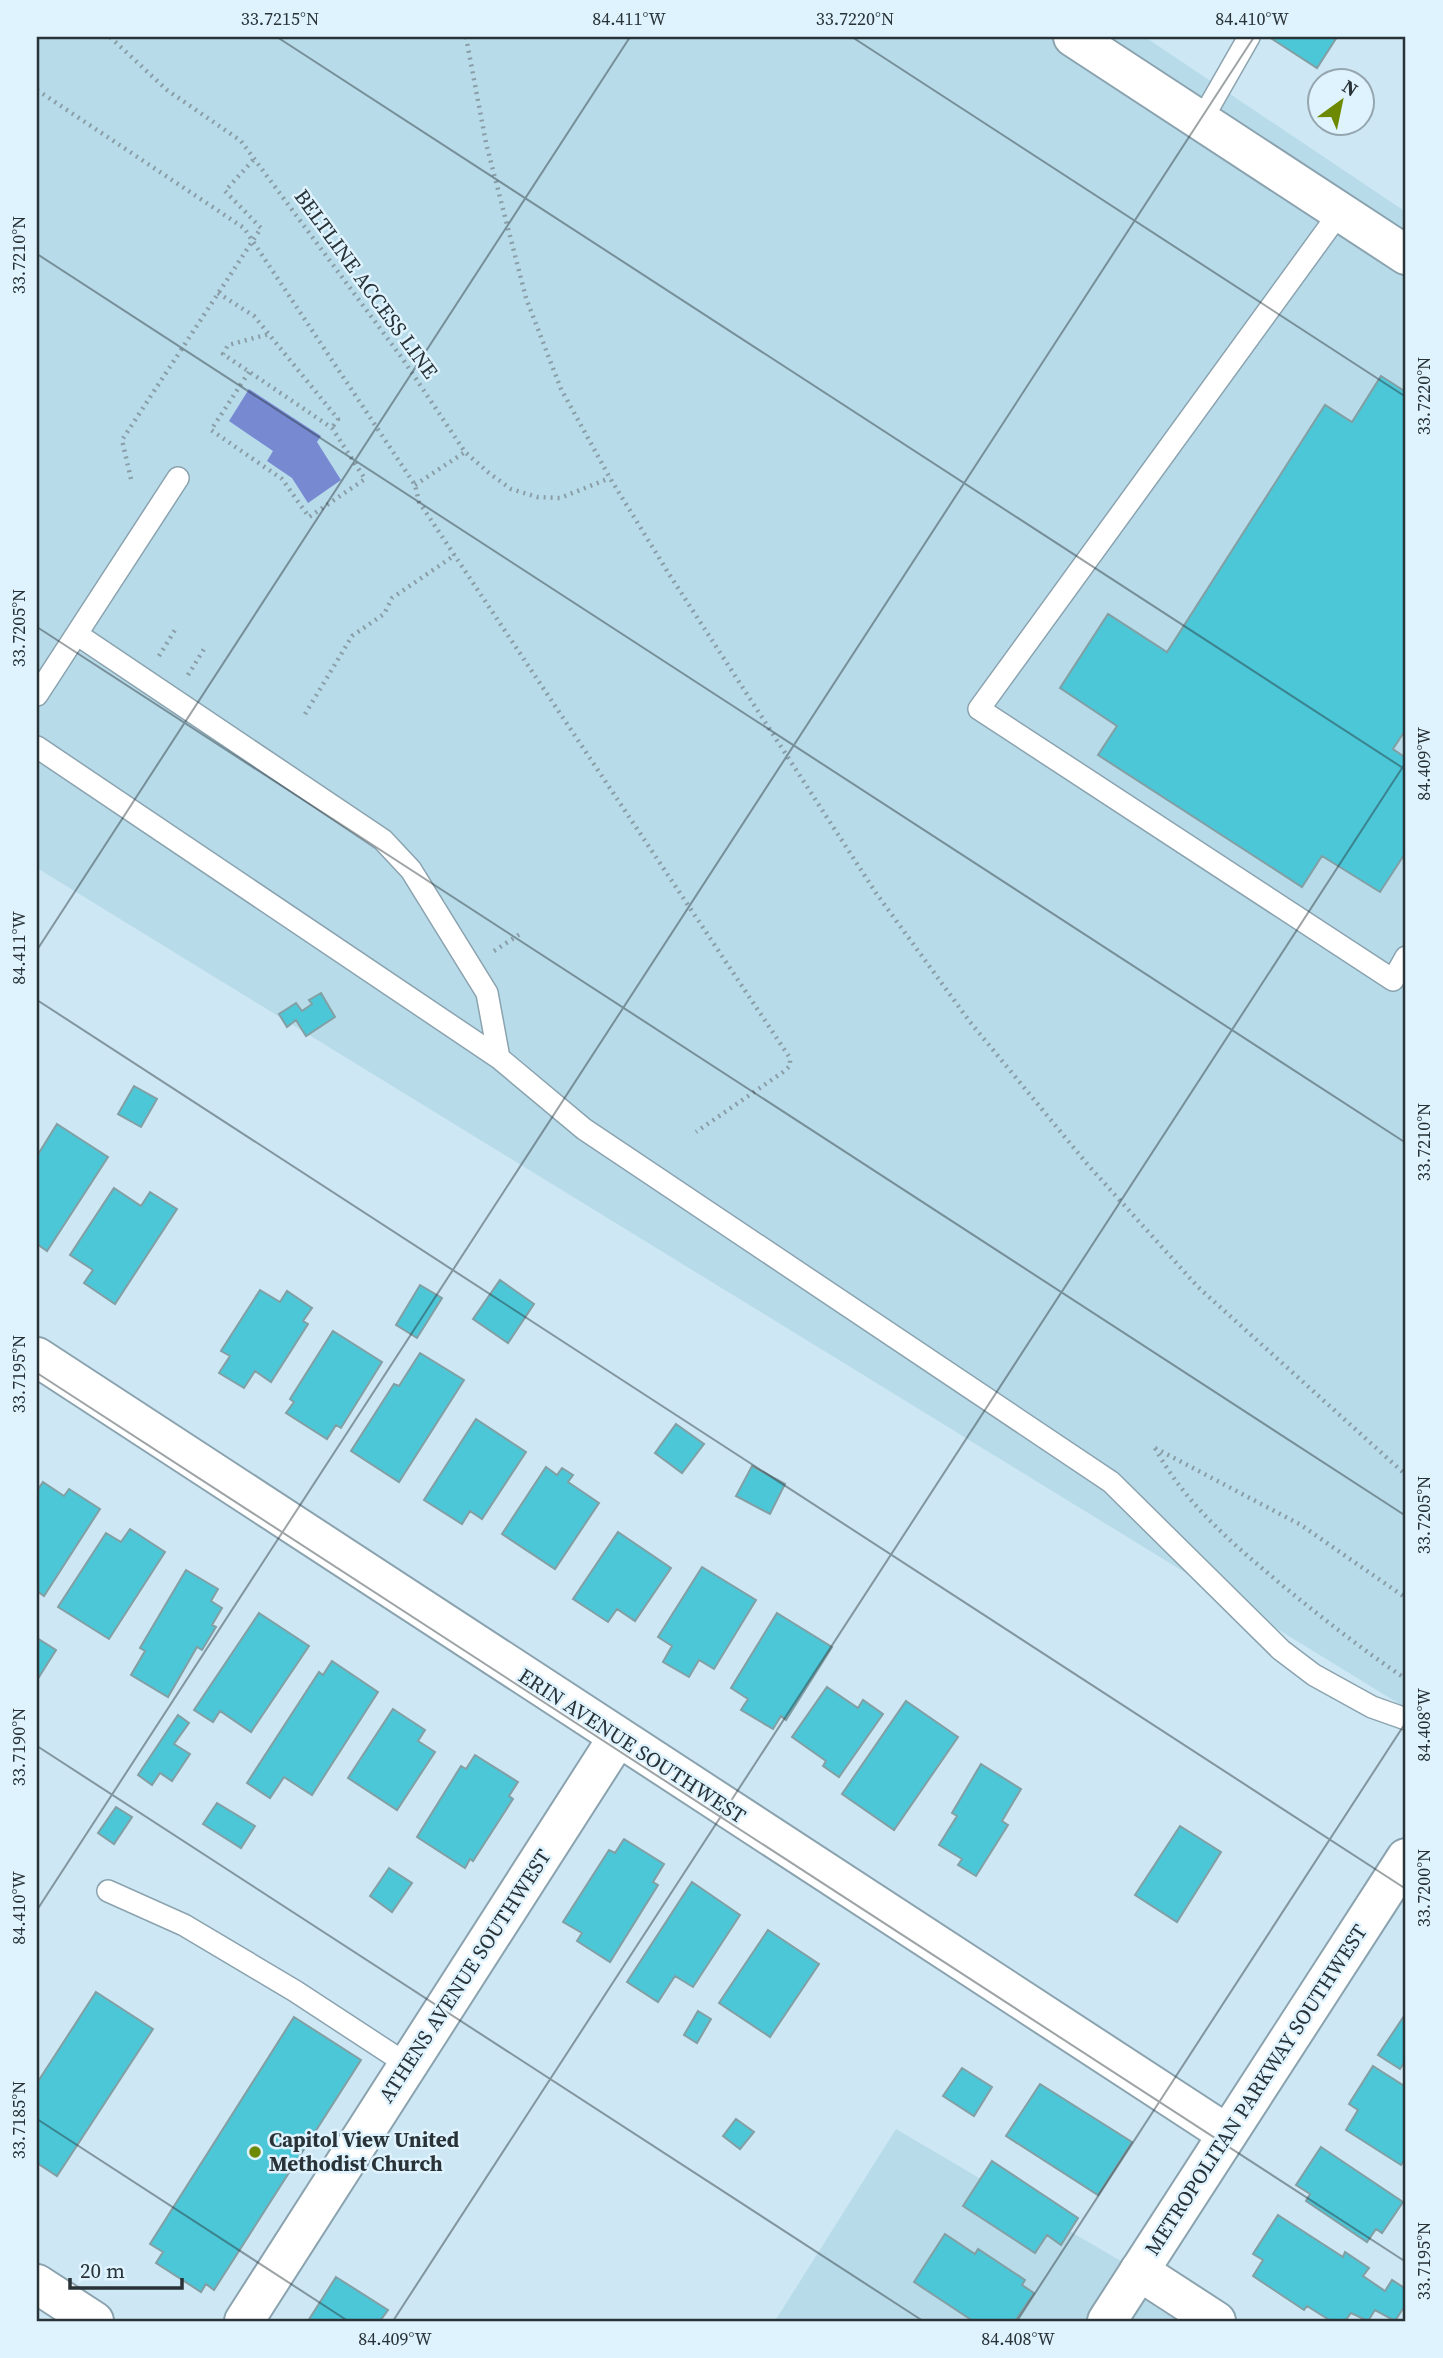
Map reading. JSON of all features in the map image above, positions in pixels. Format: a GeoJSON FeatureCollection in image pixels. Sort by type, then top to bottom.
{"type":"FeatureCollection","features":[{"type":"Feature","properties":{"kind":"street"},"geometry":{"type":"LineString","coordinates":[[1073,37],[1406,255]]}},
{"type":"Feature","properties":{"kind":"street","name":"ERIN AVENUE SOUTHWEST"},"geometry":{"type":"LineString","coordinates":[[37,1357],[1227,2134]]}},
{"type":"Feature","properties":{"kind":"street","name":"ATHENS AVENUE SOUTHWEST"},"geometry":{"type":"LineString","coordinates":[[244,2321],[618,1737]]}},
{"type":"Feature","properties":{"kind":"street","name":"METROPOLITAN PARKWAY SOUTHWEST"},"geometry":{"type":"LineString","coordinates":[[1107,2321],[1406,1858]]}},
{"type":"Feature","properties":{"kind":"street"},"geometry":{"type":"LineString","coordinates":[[1139,2271],[1216,2321]]}},
{"type":"Feature","properties":{"kind":"street"},"geometry":{"type":"LineString","coordinates":[[37,2284],[94,2321]]}},
{"type":"Feature","properties":{"kind":"lane"},"geometry":{"type":"LineString","coordinates":[[1201,121],[1249,37]]}},
{"type":"Feature","properties":{"kind":"lane"},"geometry":{"type":"LineString","coordinates":[[1340,212],[979,709],[1392,980],[1406,957]]}},
{"type":"Feature","properties":{"kind":"lane"},"geometry":{"type":"LineString","coordinates":[[37,695],[178,478]]}},
{"type":"Feature","properties":{"kind":"lane"},"geometry":{"type":"LineString","coordinates":[[78,635],[383,840],[411,870],[487,993],[499,1058]]}},
{"type":"Feature","properties":{"kind":"lane"},"geometry":{"type":"LineString","coordinates":[[37,747],[499,1058],[584,1129],[1111,1482],[1208,1581],[1282,1650],[1314,1675],[1372,1707],[1406,1719]]}},
{"type":"Feature","properties":{"kind":"lane"},"geometry":{"type":"LineString","coordinates":[[108,1891],[184,1925],[295,1991],[408,2065]]}},
{"type":"Feature","properties":{"kind":"path","name":"BELTLINE ACCESS LINE"},"geometry":{"type":"LineString","coordinates":[[110,37],[167,90],[222,125],[256,158],[402,358],[465,452],[511,489],[537,497],[561,498],[610,478]]}},
{"type":"Feature","properties":{"kind":"path"},"geometry":{"type":"LineString","coordinates":[[466,37],[486,143],[526,298],[561,389],[610,478],[876,893],[970,1022],[1088,1165],[1198,1287],[1406,1475]]}},
{"type":"Feature","properties":{"kind":"path"},"geometry":{"type":"LineString","coordinates":[[37,90],[232,218],[253,240],[415,485],[419,502],[790,1058],[790,1066],[696,1132]]}},
{"type":"Feature","properties":{"kind":"path"},"geometry":{"type":"LineString","coordinates":[[131,480],[122,440],[261,228],[225,191],[256,158]]}},
{"type":"Feature","properties":{"kind":"path"},"geometry":{"type":"LineString","coordinates":[[218,293],[254,316],[338,419],[332,428]]}},
{"type":"Feature","properties":{"kind":"path"},"geometry":{"type":"LineString","coordinates":[[248,372],[211,430],[282,478],[309,517],[365,479],[332,428],[223,354],[228,345],[269,334]]}},
{"type":"Feature","properties":{"kind":"path"},"geometry":{"type":"LineString","coordinates":[[415,485],[465,452]]}},
{"type":"Feature","properties":{"kind":"path"},"geometry":{"type":"LineString","coordinates":[[305,715],[352,636],[384,614],[392,598],[454,555]]}},
{"type":"Feature","properties":{"kind":"path"},"geometry":{"type":"LineString","coordinates":[[488,954],[520,934]]}},
{"type":"Feature","properties":{"kind":"path"},"geometry":{"type":"LineString","coordinates":[[1406,1598],[1301,1525],[1155,1448],[1171,1477],[1233,1544],[1322,1618],[1406,1679]]}},
{"type":"Feature","properties":{"kind":"shaded area"},"geometry":{"type":"Polygon","coordinates":[[[37,37],[1145,37],[1406,212],[1406,1708],[37,868],[37,37]]]}},
{"type":"Feature","properties":{"kind":"shaded area"},"geometry":{"type":"Polygon","coordinates":[[[896,2129],[1223,2321],[775,2321],[896,2129]]]}},
{"type":"Feature","properties":{"kind":"water"},"geometry":{"type":"Polygon","coordinates":[[[249,389],[321,436],[317,442],[341,480],[308,503],[292,478],[267,461],[273,451],[229,421],[249,389]]]}},
{"type":"Feature","properties":{"kind":"building"},"geometry":{"type":"Polygon","coordinates":[[[1269,37],[1337,37],[1318,66],[1314,66],[1269,37]]]}},
{"type":"Feature","properties":{"kind":"building"},"geometry":{"type":"Polygon","coordinates":[[[1381,376],[1406,392],[1406,729],[1393,749],[1406,758],[1406,852],[1380,892],[1322,856],[1302,887],[1098,755],[1117,726],[1060,688],[1108,614],[1167,652],[1325,405],[1352,422],[1381,376]]]}},
{"type":"Feature","properties":{"kind":"building"},"geometry":{"type":"Polygon","coordinates":[[[321,993],[335,1017],[306,1036],[296,1020],[287,1027],[279,1014],[296,1003],[302,1011],[312,1004],[309,1000],[321,993]]]}},
{"type":"Feature","properties":{"kind":"building"},"geometry":{"type":"Polygon","coordinates":[[[134,1086],[157,1099],[141,1127],[118,1114],[134,1086]]]}},
{"type":"Feature","properties":{"kind":"building"},"geometry":{"type":"Polygon","coordinates":[[[57,1124],[108,1157],[47,1251],[37,1244],[37,1156],[57,1124]]]}},
{"type":"Feature","properties":{"kind":"building"},"geometry":{"type":"Polygon","coordinates":[[[114,1188],[141,1206],[150,1192],[177,1209],[115,1304],[84,1283],[93,1270],[70,1255],[114,1188]]]}},
{"type":"Feature","properties":{"kind":"building"},"geometry":{"type":"Polygon","coordinates":[[[500,1280],[534,1304],[508,1343],[473,1319],[500,1280]]]}},
{"type":"Feature","properties":{"kind":"building"},"geometry":{"type":"Polygon","coordinates":[[[420,1285],[442,1298],[417,1338],[396,1325],[420,1285]]]}},
{"type":"Feature","properties":{"kind":"building"},"geometry":{"type":"Polygon","coordinates":[[[260,1290],[280,1302],[287,1291],[312,1308],[303,1321],[308,1324],[271,1382],[255,1371],[244,1388],[219,1373],[230,1356],[221,1351],[260,1290]]]}},
{"type":"Feature","properties":{"kind":"building"},"geometry":{"type":"Polygon","coordinates":[[[333,1331],[382,1362],[341,1428],[336,1425],[327,1439],[286,1413],[294,1402],[290,1399],[333,1331]]]}},
{"type":"Feature","properties":{"kind":"building"},"geometry":{"type":"Polygon","coordinates":[[[420,1353],[464,1380],[399,1482],[351,1451],[394,1384],[399,1386],[420,1353]]]}},
{"type":"Feature","properties":{"kind":"building"},"geometry":{"type":"Polygon","coordinates":[[[476,1419],[526,1452],[482,1519],[470,1511],[462,1524],[424,1500],[476,1419]]]}},
{"type":"Feature","properties":{"kind":"building"},"geometry":{"type":"Polygon","coordinates":[[[676,1424],[704,1444],[682,1473],[655,1453],[676,1424]]]}},
{"type":"Feature","properties":{"kind":"building"},"geometry":{"type":"Polygon","coordinates":[[[752,1466],[785,1484],[770,1514],[736,1496],[752,1466]]]}},
{"type":"Feature","properties":{"kind":"building"},"geometry":{"type":"Polygon","coordinates":[[[546,1467],[557,1475],[562,1468],[573,1475],[568,1482],[599,1503],[555,1569],[502,1534],[546,1467]]]}},
{"type":"Feature","properties":{"kind":"building"},"geometry":{"type":"Polygon","coordinates":[[[43,1482],[64,1496],[69,1489],[100,1509],[44,1596],[37,1591],[37,1491],[43,1482]]]}},
{"type":"Feature","properties":{"kind":"building"},"geometry":{"type":"Polygon","coordinates":[[[130,1529],[165,1552],[109,1639],[58,1607],[106,1533],[121,1542],[130,1529]]]}},
{"type":"Feature","properties":{"kind":"building"},"geometry":{"type":"Polygon","coordinates":[[[618,1532],[671,1568],[635,1621],[617,1609],[608,1622],[573,1599],[618,1532]]]}},
{"type":"Feature","properties":{"kind":"building"},"geometry":{"type":"Polygon","coordinates":[[[702,1567],[756,1600],[714,1669],[699,1660],[689,1677],[663,1662],[672,1646],[658,1637],[702,1567]]]}},
{"type":"Feature","properties":{"kind":"building"},"geometry":{"type":"Polygon","coordinates":[[[186,1570],[218,1589],[211,1601],[222,1608],[212,1625],[216,1627],[202,1650],[197,1647],[168,1697],[131,1675],[145,1651],[140,1648],[186,1570]]]}},
{"type":"Feature","properties":{"kind":"building"},"geometry":{"type":"Polygon","coordinates":[[[259,1613],[309,1646],[251,1732],[220,1711],[213,1722],[194,1710],[259,1613]]]}},
{"type":"Feature","properties":{"kind":"building"},"geometry":{"type":"Polygon","coordinates":[[[777,1613],[832,1647],[786,1720],[781,1716],[773,1729],[741,1710],[748,1699],[731,1688],[777,1613]]]}},
{"type":"Feature","properties":{"kind":"building"},"geometry":{"type":"Polygon","coordinates":[[[37,1638],[56,1650],[39,1677],[37,1676],[37,1638]]]}},
{"type":"Feature","properties":{"kind":"building"},"geometry":{"type":"Polygon","coordinates":[[[332,1661],[378,1692],[312,1795],[284,1777],[270,1798],[247,1783],[319,1672],[323,1675],[332,1661]]]}},
{"type":"Feature","properties":{"kind":"building"},"geometry":{"type":"Polygon","coordinates":[[[827,1687],[858,1708],[863,1700],[883,1714],[839,1777],[823,1766],[826,1761],[792,1737],[827,1687]]]}},
{"type":"Feature","properties":{"kind":"building"},"geometry":{"type":"Polygon","coordinates":[[[906,1701],[958,1737],[894,1830],[842,1794],[906,1701]]]}},
{"type":"Feature","properties":{"kind":"building"},"geometry":{"type":"Polygon","coordinates":[[[393,1709],[425,1730],[418,1741],[435,1752],[397,1810],[348,1778],[393,1709]]]}},
{"type":"Feature","properties":{"kind":"building"},"geometry":{"type":"Polygon","coordinates":[[[178,1715],[189,1723],[174,1744],[190,1754],[172,1781],[160,1773],[152,1785],[138,1775],[178,1715]]]}},
{"type":"Feature","properties":{"kind":"building"},"geometry":{"type":"Polygon","coordinates":[[[475,1755],[518,1782],[509,1796],[513,1799],[473,1861],[470,1859],[465,1868],[417,1837],[461,1766],[466,1769],[475,1755]]]}},
{"type":"Feature","properties":{"kind":"building"},"geometry":{"type":"Polygon","coordinates":[[[981,1764],[1021,1789],[1002,1821],[1008,1825],[976,1876],[958,1865],[962,1859],[939,1845],[957,1816],[952,1813],[981,1764]]]}},
{"type":"Feature","properties":{"kind":"building"},"geometry":{"type":"Polygon","coordinates":[[[217,1803],[255,1826],[241,1848],[203,1824],[217,1803]]]}},
{"type":"Feature","properties":{"kind":"building"},"geometry":{"type":"Polygon","coordinates":[[[116,1807],[132,1817],[114,1844],[98,1833],[116,1807]]]}},
{"type":"Feature","properties":{"kind":"building"},"geometry":{"type":"Polygon","coordinates":[[[1180,1826],[1221,1852],[1177,1922],[1135,1895],[1180,1826]]]}},
{"type":"Feature","properties":{"kind":"building"},"geometry":{"type":"Polygon","coordinates":[[[624,1839],[664,1864],[653,1882],[658,1885],[610,1962],[577,1941],[582,1933],[563,1922],[609,1850],[615,1853],[624,1839]]]}},
{"type":"Feature","properties":{"kind":"building"},"geometry":{"type":"Polygon","coordinates":[[[389,1868],[412,1883],[392,1912],[370,1896],[389,1868]]]}},
{"type":"Feature","properties":{"kind":"building"},"geometry":{"type":"Polygon","coordinates":[[[692,1882],[740,1915],[693,1987],[675,1976],[658,2002],[627,1982],[692,1882]]]}},
{"type":"Feature","properties":{"kind":"building"},"geometry":{"type":"Polygon","coordinates":[[[768,1930],[819,1964],[770,2037],[719,2003],[768,1930]]]}},
{"type":"Feature","properties":{"kind":"building"},"geometry":{"type":"Polygon","coordinates":[[[96,1992],[153,2029],[57,2176],[37,2163],[37,2083],[96,1992]]]}},
{"type":"Feature","properties":{"kind":"building"},"geometry":{"type":"Polygon","coordinates":[[[698,2011],[711,2019],[697,2043],[684,2035],[698,2011]]]}},
{"type":"Feature","properties":{"kind":"building"},"geometry":{"type":"Polygon","coordinates":[[[1406,2013],[1406,2060],[1400,2069],[1378,2055],[1406,2013]]]}},
{"type":"Feature","properties":{"kind":"building","name":"Capitol View United Methodist Church"},"geometry":{"type":"Polygon","coordinates":[[[294,2017],[361,2060],[214,2290],[206,2284],[201,2292],[156,2263],[163,2252],[150,2244],[294,2017]]]}},
{"type":"Feature","properties":{"kind":"building"},"geometry":{"type":"Polygon","coordinates":[[[1373,2066],[1406,2087],[1406,2158],[1401,2165],[1346,2130],[1358,2110],[1349,2104],[1373,2066]]]}},
{"type":"Feature","properties":{"kind":"building"},"geometry":{"type":"Polygon","coordinates":[[[962,2068],[992,2087],[974,2116],[943,2096],[962,2068]]]}},
{"type":"Feature","properties":{"kind":"building"},"geometry":{"type":"Polygon","coordinates":[[[1040,2084],[1132,2142],[1098,2195],[1006,2136],[1040,2084]]]}},
{"type":"Feature","properties":{"kind":"building"},"geometry":{"type":"Polygon","coordinates":[[[736,2119],[754,2132],[740,2149],[723,2136],[736,2119]]]}},
{"type":"Feature","properties":{"kind":"building"},"geometry":{"type":"Polygon","coordinates":[[[1321,2147],[1403,2202],[1382,2233],[1376,2229],[1367,2242],[1306,2201],[1310,2194],[1296,2185],[1321,2147]]]}},
{"type":"Feature","properties":{"kind":"building"},"geometry":{"type":"Polygon","coordinates":[[[992,2161],[1078,2218],[1061,2245],[1047,2235],[1035,2253],[963,2206],[992,2161]]]}},
{"type":"Feature","properties":{"kind":"building"},"geometry":{"type":"Polygon","coordinates":[[[1278,2215],[1343,2257],[1345,2252],[1369,2268],[1363,2276],[1385,2291],[1392,2280],[1406,2289],[1406,2304],[1395,2321],[1375,2310],[1368,2321],[1351,2313],[1345,2321],[1331,2321],[1307,2306],[1304,2310],[1253,2276],[1263,2260],[1253,2254],[1278,2215]]]}},
{"type":"Feature","properties":{"kind":"building"},"geometry":{"type":"Polygon","coordinates":[[[945,2234],[975,2254],[978,2249],[1025,2280],[1022,2285],[1034,2293],[1015,2321],[973,2321],[914,2282],[945,2234]]]}},
{"type":"Feature","properties":{"kind":"building"},"geometry":{"type":"Polygon","coordinates":[[[336,2277],[388,2310],[380,2321],[308,2321],[336,2277]]]}},
{"type":"Feature","properties":{"kind":"place","name":"Capitol View United Methodist Church"},"geometry":{"type":"Point","coordinates":[255,2152]}}]}
